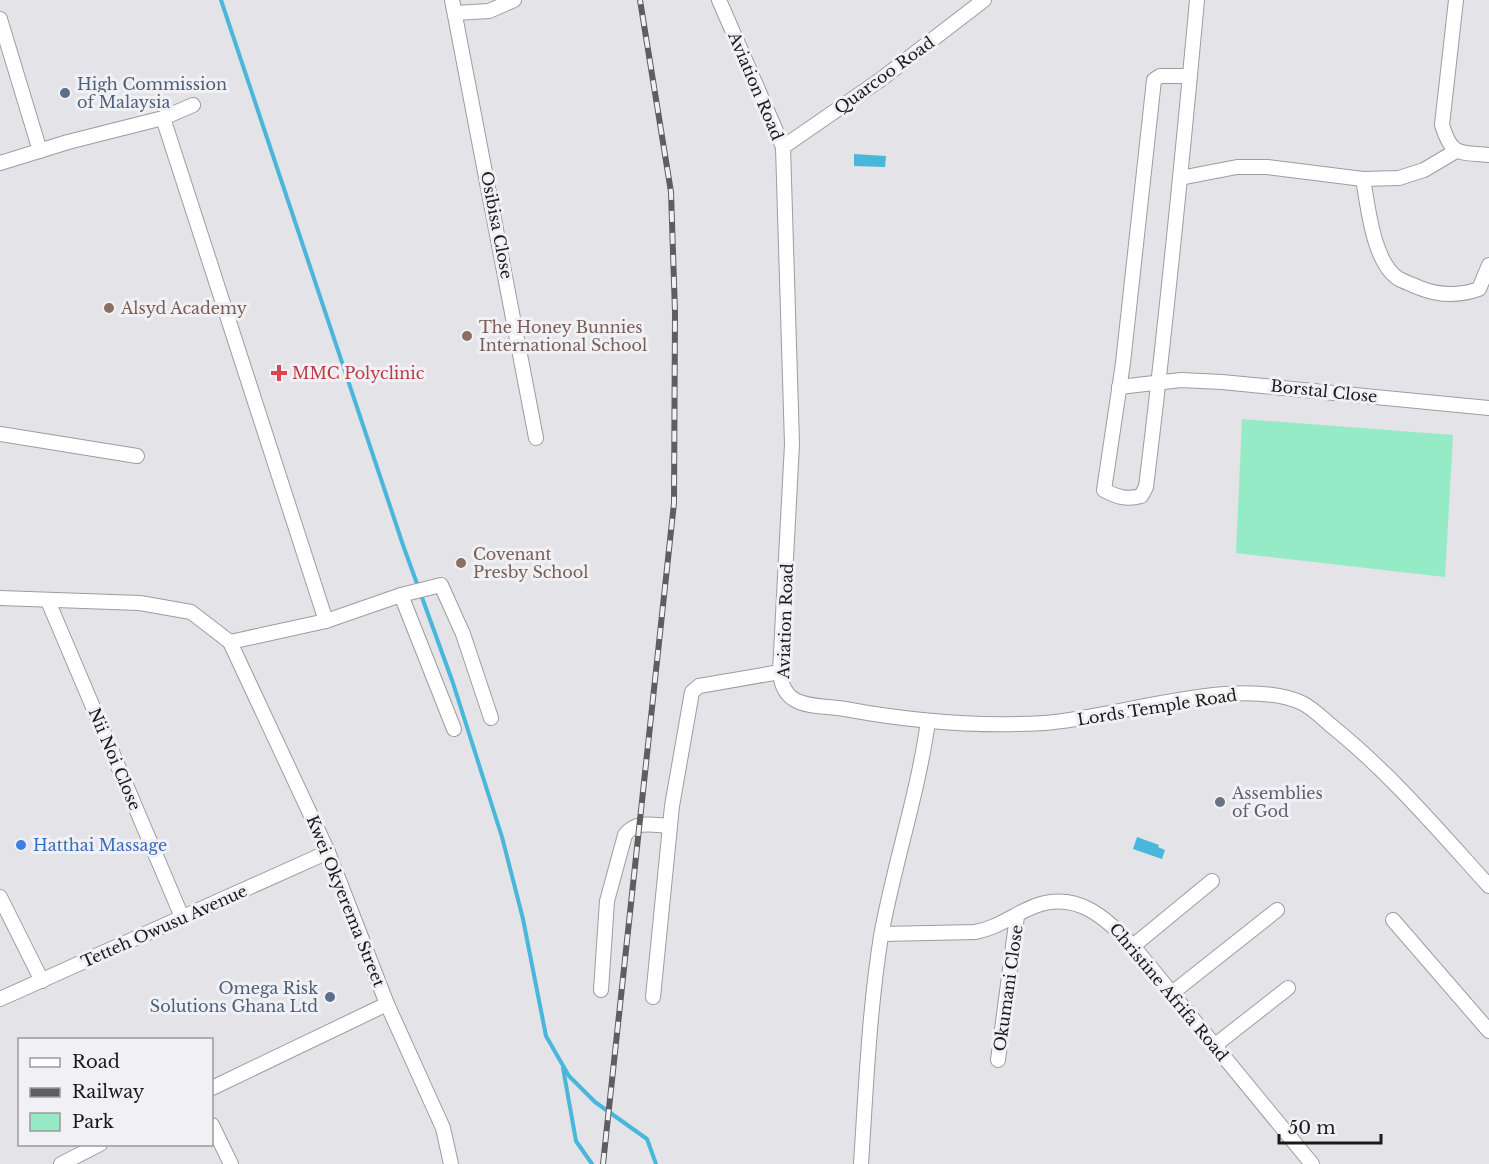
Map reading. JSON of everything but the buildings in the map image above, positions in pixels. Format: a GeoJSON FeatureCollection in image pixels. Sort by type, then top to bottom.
{"type":"FeatureCollection","features":[{"type":"Feature","properties":{"kind":"street"},"geometry":{"type":"LineString","coordinates":[[454,7],[489,11],[514,0]]}},
{"type":"Feature","properties":{"kind":"street","name":"Aviation Road"},"geometry":{"type":"LineString","coordinates":[[719,0],[783,147],[792,444],[781,685],[801,705],[825,706],[928,722]]}},
{"type":"Feature","properties":{"kind":"street","name":"Quarcoo Road"},"geometry":{"type":"LineString","coordinates":[[783,147],[880,80],[984,0]]}},
{"type":"Feature","properties":{"kind":"street"},"geometry":{"type":"LineString","coordinates":[[1190,76],[1160,76],[1154,80],[1119,387],[1104,490],[1117,497],[1130,499],[1141,496],[1146,487],[1159,382],[1180,178],[1190,76],[1197,0]]}},
{"type":"Feature","properties":{"kind":"street"},"geometry":{"type":"LineString","coordinates":[[1456,0],[1442,125],[1448,144],[1456,151],[1489,155]]}},
{"type":"Feature","properties":{"kind":"street","name":"Osibisa Close"},"geometry":{"type":"LineString","coordinates":[[454,7],[536,438]]}},
{"type":"Feature","properties":{"kind":"street"},"geometry":{"type":"LineString","coordinates":[[0,19],[40,151]]}},
{"type":"Feature","properties":{"kind":"street"},"geometry":{"type":"LineString","coordinates":[[0,163],[163,118],[193,105]]}},
{"type":"Feature","properties":{"kind":"street"},"geometry":{"type":"LineString","coordinates":[[163,118],[326,621]]}},
{"type":"Feature","properties":{"kind":"street"},"geometry":{"type":"LineString","coordinates":[[1180,178],[1237,167],[1267,167],[1363,179],[1411,176],[1456,151]]}},
{"type":"Feature","properties":{"kind":"street"},"geometry":{"type":"LineString","coordinates":[[1363,179],[1374,238],[1384,261],[1397,278],[1433,293],[1463,294],[1479,288],[1489,265]]}},
{"type":"Feature","properties":{"kind":"street","name":"Borstal Close"},"geometry":{"type":"LineString","coordinates":[[1119,387],[1159,382],[1222,382],[1489,408]]}},
{"type":"Feature","properties":{"kind":"street"},"geometry":{"type":"LineString","coordinates":[[0,434],[138,456]]}},
{"type":"Feature","properties":{"kind":"street"},"geometry":{"type":"LineString","coordinates":[[0,598],[140,603],[191,612],[230,642],[326,621],[401,595],[441,585],[456,616],[492,718]]}},
{"type":"Feature","properties":{"kind":"street"},"geometry":{"type":"LineString","coordinates":[[401,595],[454,729]]}},
{"type":"Feature","properties":{"kind":"street","name":"Nii Noi Close"},"geometry":{"type":"LineString","coordinates":[[48,601],[182,917]]}},
{"type":"Feature","properties":{"kind":"street","name":"Kwei Okyerema Street"},"geometry":{"type":"LineString","coordinates":[[230,642],[328,852],[387,1004],[443,1128],[451,1164]]}},
{"type":"Feature","properties":{"kind":"street"},"geometry":{"type":"LineString","coordinates":[[653,997],[676,773],[692,692],[699,686],[780,672]]}},
{"type":"Feature","properties":{"kind":"street","name":"Lords Temple Road"},"geometry":{"type":"LineString","coordinates":[[928,722],[1041,723],[1086,719],[1232,692],[1274,694],[1304,704],[1361,750],[1489,886]]}},
{"type":"Feature","properties":{"kind":"street"},"geometry":{"type":"LineString","coordinates":[[861,1164],[870,1019],[882,934],[921,772],[928,722]]}},
{"type":"Feature","properties":{"kind":"street"},"geometry":{"type":"LineString","coordinates":[[601,990],[607,901],[625,835],[630,828],[640,824],[670,826]]}},
{"type":"Feature","properties":{"kind":"street","name":"Tetteh Owusu Avenue"},"geometry":{"type":"LineString","coordinates":[[0,999],[328,852]]}},
{"type":"Feature","properties":{"kind":"street"},"geometry":{"type":"LineString","coordinates":[[1132,946],[1212,881]]}},
{"type":"Feature","properties":{"kind":"street"},"geometry":{"type":"LineString","coordinates":[[0,897],[42,981]]}},
{"type":"Feature","properties":{"kind":"street","name":"Christine Afrifa Road"},"geometry":{"type":"LineString","coordinates":[[882,934],[975,932],[990,929],[1036,905],[1069,903],[1091,909],[1106,918],[1173,993],[1312,1164]]}},
{"type":"Feature","properties":{"kind":"street"},"geometry":{"type":"LineString","coordinates":[[1173,993],[1277,910]]}},
{"type":"Feature","properties":{"kind":"street","name":"Okumani Close"},"geometry":{"type":"LineString","coordinates":[[998,1060],[1017,916]]}},
{"type":"Feature","properties":{"kind":"street"},"geometry":{"type":"LineString","coordinates":[[1393,920],[1489,1031]]}},
{"type":"Feature","properties":{"kind":"street"},"geometry":{"type":"LineString","coordinates":[[1215,1046],[1288,988]]}},
{"type":"Feature","properties":{"kind":"street"},"geometry":{"type":"LineString","coordinates":[[213,1088],[387,1004]]}},
{"type":"Feature","properties":{"kind":"street"},"geometry":{"type":"LineString","coordinates":[[213,1127],[231,1164]]}},
{"type":"Feature","properties":{"kind":"street"},"geometry":{"type":"LineString","coordinates":[[62,1164],[96,1146]]}},
{"type":"Feature","properties":{"kind":"green space"},"geometry":{"type":"Polygon","coordinates":[[[1242,419],[1453,435],[1445,577],[1236,553],[1242,419]]]}},
{"type":"Feature","properties":{"kind":"water"},"geometry":{"type":"Polygon","coordinates":[[[854,154],[886,156],[885,167],[854,166],[854,154]]]}},
{"type":"Feature","properties":{"kind":"water"},"geometry":{"type":"Polygon","coordinates":[[[1137,837],[1159,845],[1158,847],[1165,850],[1162,859],[1133,849],[1137,837]]]}},
{"type":"Feature","properties":{"kind":"waterway"},"geometry":{"type":"LineString","coordinates":[[221,0],[403,545],[453,683],[502,837],[523,919],[546,1036],[569,1076],[595,1102],[647,1139],[656,1164]]}},
{"type":"Feature","properties":{"kind":"waterway"},"geometry":{"type":"LineString","coordinates":[[563,1068],[576,1141],[592,1164]]}},
{"type":"Feature","properties":{"kind":"railway"},"geometry":{"type":"LineString","coordinates":[[603,1164],[674,503],[675,312],[671,192],[640,0]]}},
{"type":"Feature","properties":{"kind":"place","name":"High Commission of Malaysia"},"geometry":{"type":"Point","coordinates":[65,93]}},
{"type":"Feature","properties":{"kind":"place","name":"Alsyd Academy"},"geometry":{"type":"Point","coordinates":[109,308]}},
{"type":"Feature","properties":{"kind":"place","name":"The Honey Bunnies International School"},"geometry":{"type":"Point","coordinates":[467,336]}},
{"type":"Feature","properties":{"kind":"place","name":"MMC Polyclinic"},"geometry":{"type":"Point","coordinates":[279,373]}},
{"type":"Feature","properties":{"kind":"place","name":"Covenant Presby School"},"geometry":{"type":"Point","coordinates":[461,563]}},
{"type":"Feature","properties":{"kind":"place","name":"Assemblies of God"},"geometry":{"type":"Point","coordinates":[1220,802]}},
{"type":"Feature","properties":{"kind":"place","name":"Hatthai Massage"},"geometry":{"type":"Point","coordinates":[21,845]}},
{"type":"Feature","properties":{"kind":"place","name":"Omega Risk Solutions Ghana Ltd"},"geometry":{"type":"Point","coordinates":[330,997]}}]}
